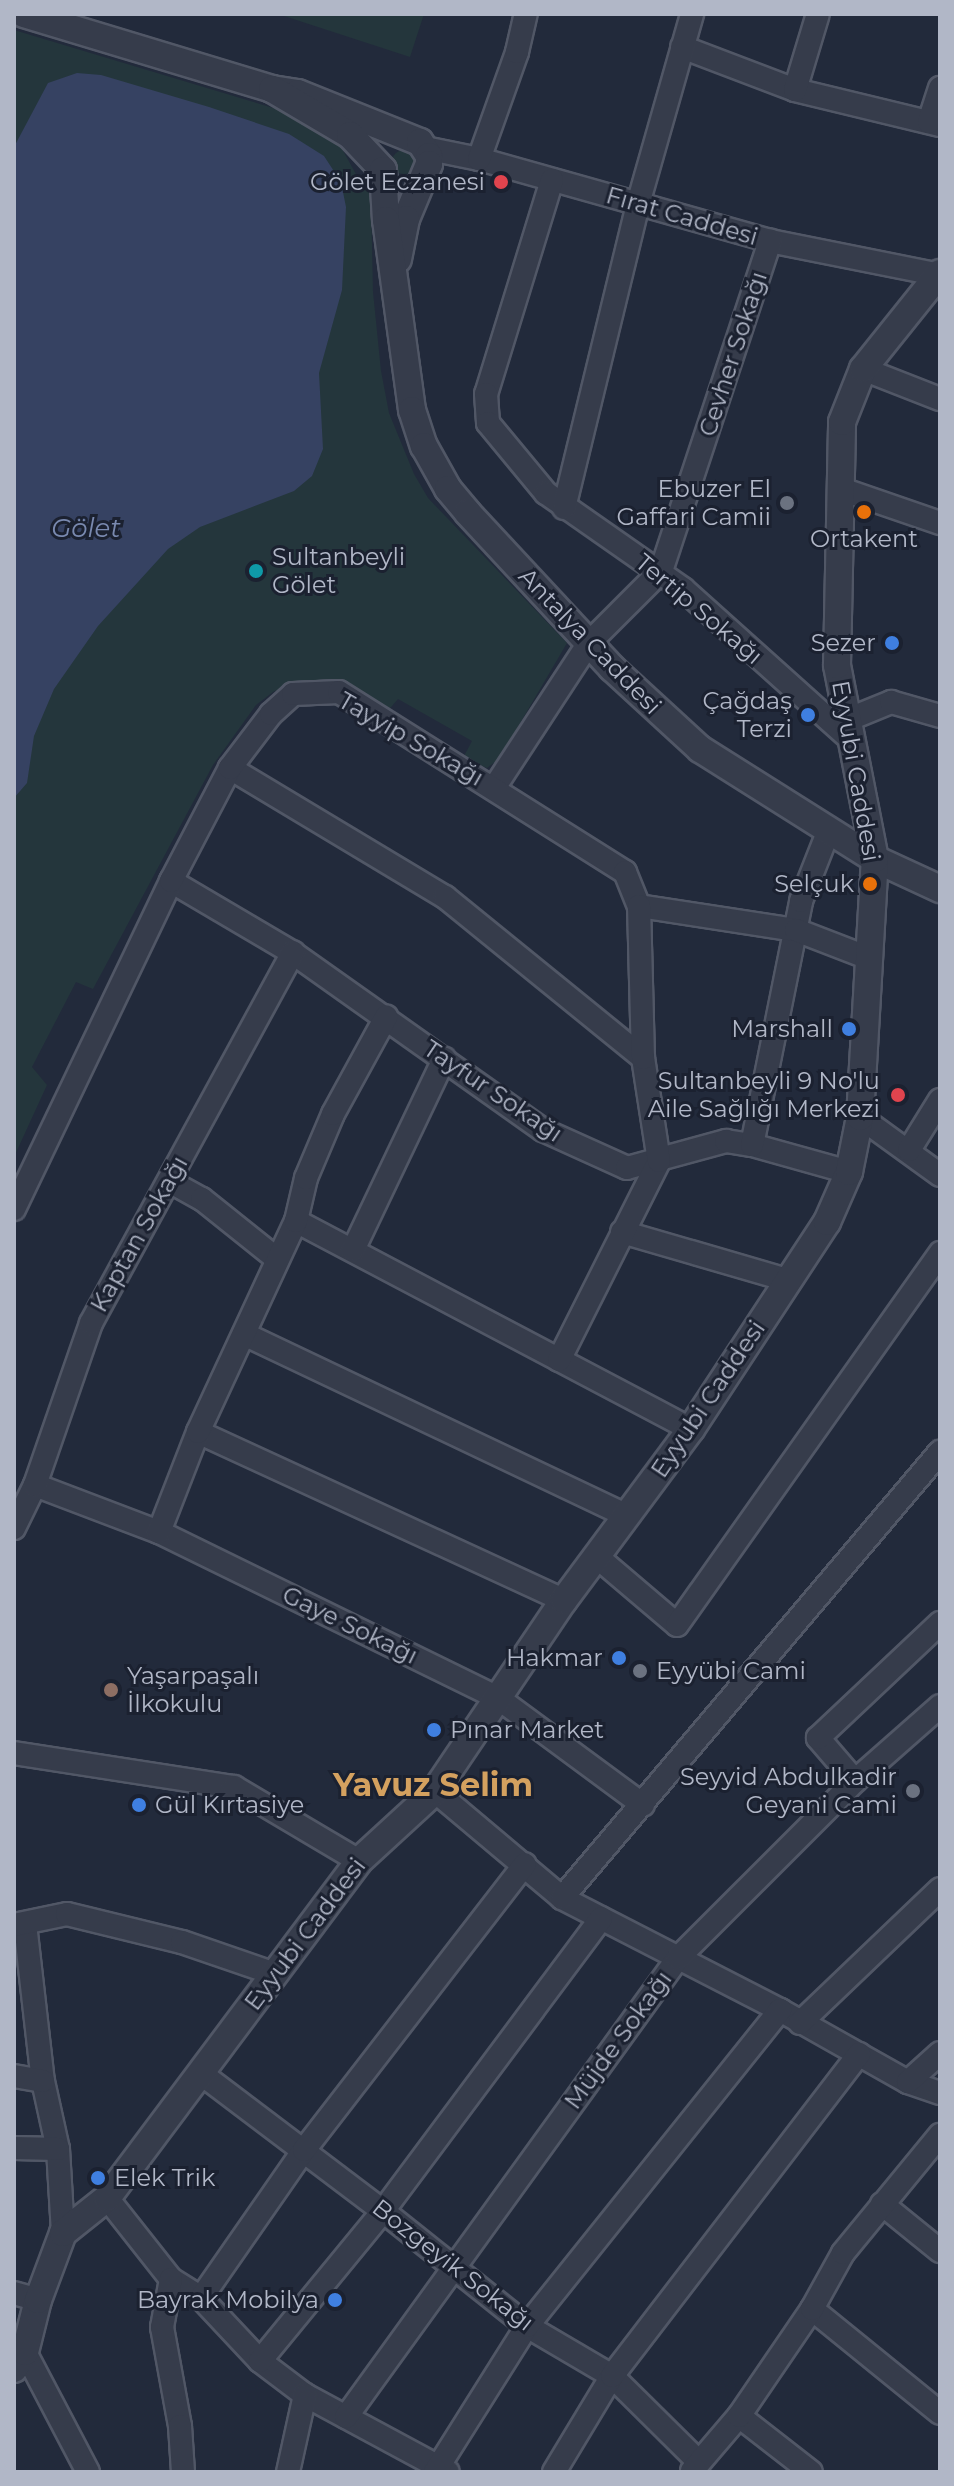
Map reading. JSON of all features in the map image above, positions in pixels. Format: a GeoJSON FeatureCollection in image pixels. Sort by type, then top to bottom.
{"type":"FeatureCollection","features":[{"type":"Feature","properties":{"kind":"street"},"geometry":{"type":"LineString","coordinates":[[24,14],[272,89],[298,93],[421,152]]}},
{"type":"Feature","properties":{"kind":"street"},"geometry":{"type":"LineString","coordinates":[[479,159],[517,52],[526,14]]}},
{"type":"Feature","properties":{"kind":"street"},"geometry":{"type":"LineString","coordinates":[[564,508],[638,204],[692,14]]}},
{"type":"Feature","properties":{"kind":"street"},"geometry":{"type":"LineString","coordinates":[[795,90],[818,14]]}},
{"type":"Feature","properties":{"kind":"street"},"geometry":{"type":"LineString","coordinates":[[682,47],[795,90],[934,124],[940,88]]}},
{"type":"Feature","properties":{"kind":"street"},"geometry":{"type":"LineString","coordinates":[[272,89],[350,135],[392,181],[406,185],[415,183],[421,152]]}},
{"type":"Feature","properties":{"kind":"street"},"geometry":{"type":"LineString","coordinates":[[395,274],[386,220],[382,155],[389,143],[421,152]]}},
{"type":"Feature","properties":{"kind":"street"},"geometry":{"type":"LineString","coordinates":[[395,274],[421,152]]}},
{"type":"Feature","properties":{"kind":"street","name":"Fırat Caddesi"},"geometry":{"type":"LineString","coordinates":[[421,152],[479,159],[770,241],[939,274]]}},
{"type":"Feature","properties":{"kind":"street","name":"Tertip Sokağı"},"geometry":{"type":"LineString","coordinates":[[552,180],[486,394],[488,423],[546,493],[661,571],[849,730]]}},
{"type":"Feature","properties":{"kind":"street","name":"Cevher Sokağı"},"geometry":{"type":"LineString","coordinates":[[494,788],[589,643],[661,571],[770,241]]}},
{"type":"Feature","properties":{"kind":"street","name":"Antalya Caddesi"},"geometry":{"type":"LineString","coordinates":[[395,274],[405,374],[412,410],[424,446],[448,489],[468,513],[589,643],[700,749],[875,859],[940,889]]}},
{"type":"Feature","properties":{"kind":"street","name":"Eyyubi Caddesi"},"geometry":{"type":"LineString","coordinates":[[63,2233],[107,2198],[203,2075],[272,1973],[359,1861],[435,1791],[564,1600],[691,1429],[827,1222],[849,1172],[860,1117],[875,859],[837,665],[842,422],[863,369],[939,274]]}},
{"type":"Feature","properties":{"kind":"street"},"geometry":{"type":"LineString","coordinates":[[863,369],[940,399]]}},
{"type":"Feature","properties":{"kind":"street"},"geometry":{"type":"LineString","coordinates":[[841,489],[940,523]]}},
{"type":"Feature","properties":{"kind":"street","name":"Tayyip Sokağı"},"geometry":{"type":"LineString","coordinates":[[14,1209],[171,881],[230,768],[271,714],[293,694],[339,692],[625,872],[639,906]]}},
{"type":"Feature","properties":{"kind":"street"},"geometry":{"type":"LineString","coordinates":[[849,730],[891,702],[940,716]]}},
{"type":"Feature","properties":{"kind":"street"},"geometry":{"type":"LineString","coordinates":[[230,768],[445,897],[643,1058]]}},
{"type":"Feature","properties":{"kind":"street"},"geometry":{"type":"LineString","coordinates":[[752,1145],[801,901],[829,830]]}},
{"type":"Feature","properties":{"kind":"street","name":"Tayfur Sokağı"},"geometry":{"type":"LineString","coordinates":[[171,881],[293,953],[543,1130],[627,1168],[726,1141],[752,1145],[849,1172]]}},
{"type":"Feature","properties":{"kind":"street"},"geometry":{"type":"LineString","coordinates":[[559,1360],[659,1161],[643,1058],[639,906],[796,930],[871,959]]}},
{"type":"Feature","properties":{"kind":"street","name":"Kaptan Sokağı"},"geometry":{"type":"LineString","coordinates":[[14,1528],[35,1485],[91,1323],[293,953]]}},
{"type":"Feature","properties":{"kind":"street"},"geometry":{"type":"LineString","coordinates":[[159,1532],[198,1432],[296,1221],[306,1178],[328,1127],[386,1017]]}},
{"type":"Feature","properties":{"kind":"street"},"geometry":{"type":"LineString","coordinates":[[353,1250],[444,1059]]}},
{"type":"Feature","properties":{"kind":"street"},"geometry":{"type":"LineString","coordinates":[[909,1150],[940,1100]]}},
{"type":"Feature","properties":{"kind":"street"},"geometry":{"type":"LineString","coordinates":[[860,1117],[940,1175]]}},
{"type":"Feature","properties":{"kind":"street"},"geometry":{"type":"LineString","coordinates":[[169,1181],[202,1199],[277,1259]]}},
{"type":"Feature","properties":{"kind":"street"},"geometry":{"type":"LineString","coordinates":[[296,1221],[691,1429]]}},
{"type":"Feature","properties":{"kind":"street"},"geometry":{"type":"LineString","coordinates":[[622,1232],[787,1280]]}},
{"type":"Feature","properties":{"kind":"street"},"geometry":{"type":"LineString","coordinates":[[596,1556],[677,1625],[940,1253]]}},
{"type":"Feature","properties":{"kind":"street"},"geometry":{"type":"LineString","coordinates":[[244,1334],[628,1516]]}},
{"type":"Feature","properties":{"kind":"street"},"geometry":{"type":"LineString","coordinates":[[198,1432],[564,1600]]}},
{"type":"Feature","properties":{"kind":"street"},"geometry":{"type":"LineString","coordinates":[[562,1898],[940,1452]]}},
{"type":"Feature","properties":{"kind":"street","name":"Gaye Sokağı"},"geometry":{"type":"LineString","coordinates":[[35,1485],[159,1532],[498,1698],[643,1805]]}},
{"type":"Feature","properties":{"kind":"street"},"geometry":{"type":"LineString","coordinates":[[855,1781],[818,1738],[940,1623]]}},
{"type":"Feature","properties":{"kind":"street","name":"Müjde Sokağı"},"geometry":{"type":"LineString","coordinates":[[346,2417],[678,1958],[855,1781],[940,1706]]}},
{"type":"Feature","properties":{"kind":"street"},"geometry":{"type":"LineString","coordinates":[[14,1753],[234,1787],[359,1861]]}},
{"type":"Feature","properties":{"kind":"street"},"geometry":{"type":"LineString","coordinates":[[435,1791],[562,1898],[780,2010],[908,2082],[940,2093]]}},
{"type":"Feature","properties":{"kind":"street"},"geometry":{"type":"LineString","coordinates":[[201,2298],[304,2150],[525,1864]]}},
{"type":"Feature","properties":{"kind":"street"},"geometry":{"type":"LineString","coordinates":[[800,2023],[940,1889]]}},
{"type":"Feature","properties":{"kind":"street"},"geometry":{"type":"LineString","coordinates":[[88,2472],[19,2361],[26,2296],[63,2233],[58,2149],[43,2081],[19,1925],[67,1914],[182,1942],[272,1973]]}},
{"type":"Feature","properties":{"kind":"street"},"geometry":{"type":"LineString","coordinates":[[260,2361],[383,2211],[601,1918]]}},
{"type":"Feature","properties":{"kind":"street"},"geometry":{"type":"LineString","coordinates":[[107,2198],[171,2279],[201,2298],[260,2361],[305,2395],[441,2470],[527,2326],[780,2010]]}},
{"type":"Feature","properties":{"kind":"street"},"geometry":{"type":"LineString","coordinates":[[908,2082],[940,2053]]}},
{"type":"Feature","properties":{"kind":"street"},"geometry":{"type":"LineString","coordinates":[[554,2472],[612,2376],[859,2054]]}},
{"type":"Feature","properties":{"kind":"street","name":"Bozgeyik Sokağı"},"geometry":{"type":"LineString","coordinates":[[203,2075],[383,2211],[527,2326],[612,2376],[694,2466]]}},
{"type":"Feature","properties":{"kind":"street"},"geometry":{"type":"LineString","coordinates":[[14,2076],[43,2081]]}},
{"type":"Feature","properties":{"kind":"street"},"geometry":{"type":"LineString","coordinates":[[694,2466],[739,2416],[812,2309],[843,2253],[940,2135]]}},
{"type":"Feature","properties":{"kind":"street"},"geometry":{"type":"LineString","coordinates":[[14,2148],[58,2149]]}},
{"type":"Feature","properties":{"kind":"street"},"geometry":{"type":"LineString","coordinates":[[882,2204],[940,2251]]}},
{"type":"Feature","properties":{"kind":"street"},"geometry":{"type":"LineString","coordinates":[[171,2279],[162,2327],[180,2426],[183,2472]]}},
{"type":"Feature","properties":{"kind":"street"},"geometry":{"type":"LineString","coordinates":[[812,2309],[940,2413]]}},
{"type":"Feature","properties":{"kind":"street"},"geometry":{"type":"LineString","coordinates":[[288,2472],[305,2395]]}},
{"type":"Feature","properties":{"kind":"street"},"geometry":{"type":"LineString","coordinates":[[739,2416],[811,2472]]}},
{"type":"Feature","properties":{"kind":"shaded area"},"geometry":{"type":"Polygon","coordinates":[[[278,14],[424,14],[410,57],[278,14]]]}},
{"type":"Feature","properties":{"kind":"shaded area","name":"Sultanbeyli Gölet"},"geometry":{"type":"Polygon","coordinates":[[[14,30],[290,113],[341,147],[357,176],[366,181],[371,199],[373,292],[381,371],[389,413],[414,474],[428,498],[567,643],[499,759],[487,768],[463,758],[472,741],[398,699],[386,713],[334,679],[293,683],[273,692],[256,705],[213,765],[93,989],[76,982],[32,1067],[47,1085],[14,1157],[14,30]]]}},
{"type":"Feature","properties":{"kind":"shaded area"},"geometry":{"type":"Polygon","coordinates":[[[404,150],[415,157],[416,162],[409,173],[404,174],[393,167],[392,162],[399,151],[404,150]]]}},
{"type":"Feature","properties":{"kind":"water","name":"Gölet"},"geometry":{"type":"Polygon","coordinates":[[[77,73],[101,75],[209,107],[289,134],[324,156],[341,182],[346,207],[342,290],[319,373],[323,449],[312,476],[294,491],[200,527],[168,549],[98,626],[54,689],[34,736],[27,783],[14,798],[14,147],[48,83],[77,73]]]}},
{"type":"Feature","properties":{"kind":"place","name":"Gölet Eczanesi"},"geometry":{"type":"Point","coordinates":[501,182]}},
{"type":"Feature","properties":{"kind":"place","name":"Ebuzer El Gaffari Camii"},"geometry":{"type":"Point","coordinates":[787,503]}},
{"type":"Feature","properties":{"kind":"place","name":"Ortakent"},"geometry":{"type":"Point","coordinates":[864,512]}},
{"type":"Feature","properties":{"kind":"place","name":"Sultanbeyli Gölet"},"geometry":{"type":"Point","coordinates":[256,571]}},
{"type":"Feature","properties":{"kind":"place","name":"Sezer"},"geometry":{"type":"Point","coordinates":[892,643]}},
{"type":"Feature","properties":{"kind":"place","name":"Çağdaş Terzi"},"geometry":{"type":"Point","coordinates":[808,715]}},
{"type":"Feature","properties":{"kind":"place","name":"Selçuk"},"geometry":{"type":"Point","coordinates":[870,884]}},
{"type":"Feature","properties":{"kind":"place","name":"Marshall"},"geometry":{"type":"Point","coordinates":[849,1029]}},
{"type":"Feature","properties":{"kind":"place","name":"Sultanbeyli 9 No'lu Aile Sağlığı Merkezi"},"geometry":{"type":"Point","coordinates":[898,1095]}},
{"type":"Feature","properties":{"kind":"place","name":"Hakmar"},"geometry":{"type":"Point","coordinates":[619,1658]}},
{"type":"Feature","properties":{"kind":"place","name":"Eyyübi Cami"},"geometry":{"type":"Point","coordinates":[640,1671]}},
{"type":"Feature","properties":{"kind":"place","name":"Yaşarpaşalı İlkokulu"},"geometry":{"type":"Point","coordinates":[111,1690]}},
{"type":"Feature","properties":{"kind":"place","name":"Pınar Market"},"geometry":{"type":"Point","coordinates":[434,1730]}},
{"type":"Feature","properties":{"kind":"place","name":"Seyyid Abdulkadir Geyani Cami"},"geometry":{"type":"Point","coordinates":[913,1791]}},
{"type":"Feature","properties":{"kind":"place","name":"Gül Kırtasiye"},"geometry":{"type":"Point","coordinates":[139,1805]}},
{"type":"Feature","properties":{"kind":"place","name":"Elek Trik"},"geometry":{"type":"Point","coordinates":[98,2178]}},
{"type":"Feature","properties":{"kind":"place","name":"Bayrak Mobilya"},"geometry":{"type":"Point","coordinates":[335,2300]}},
{"type":"Feature","properties":{"kind":"district","name":"Yavuz Selim"},"geometry":{"type":"Point","coordinates":[433,1785]}}]}
